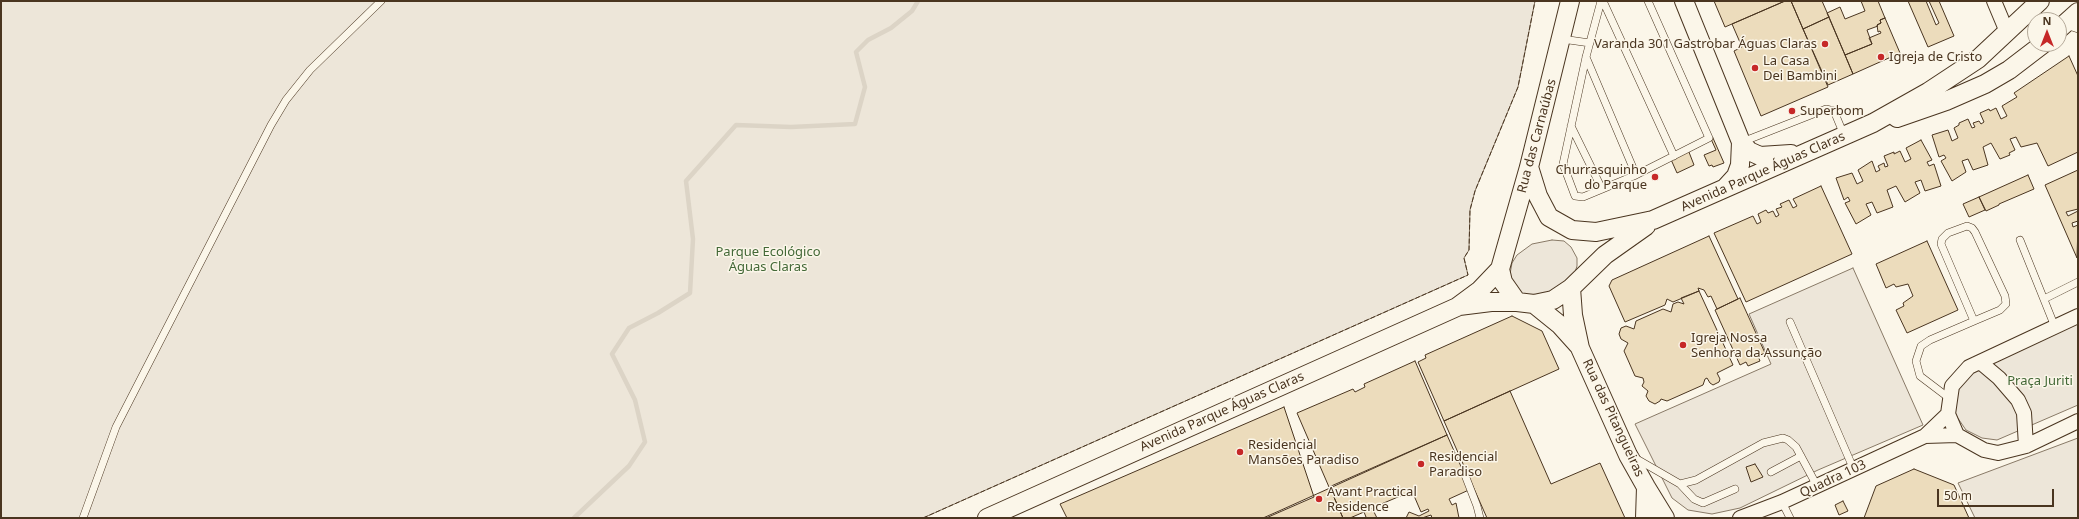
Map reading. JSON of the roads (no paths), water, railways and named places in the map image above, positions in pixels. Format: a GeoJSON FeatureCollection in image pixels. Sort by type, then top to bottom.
{"type":"FeatureCollection","features":[{"type":"Feature","properties":{"kind":"street","name":"Rua das Carnaúbas"},"geometry":{"type":"LineString","coordinates":[[1500,269],[1529,167],[1562,39],[1570,1]]}},
{"type":"Feature","properties":{"kind":"street"},"geometry":{"type":"LineString","coordinates":[[1684,1],[1741,142],[1749,151],[1760,156],[1808,153]]}},
{"type":"Feature","properties":{"kind":"street"},"geometry":{"type":"LineString","coordinates":[[1994,1],[2007,32]]}},
{"type":"Feature","properties":{"kind":"street","name":"Avenida Parque Águas Claras"},"geometry":{"type":"LineString","coordinates":[[1529,167],[1538,196],[1549,217],[1572,230],[1596,232],[1653,220],[1808,153],[1844,135],[1873,123],[1928,92],[1978,59],[2040,1]]}},
{"type":"Feature","properties":{"kind":"street"},"geometry":{"type":"LineString","coordinates":[[2067,27],[2078,12]]}},
{"type":"Feature","properties":{"kind":"street","name":"Avenida Parque Águas Claras"},"geometry":{"type":"LineString","coordinates":[[1873,123],[1891,120],[1930,107],[1986,84],[2009,70],[2033,52]]}},
{"type":"Feature","properties":{"kind":"street"},"geometry":{"type":"LineString","coordinates":[[1724,189],[1736,176],[1740,165],[1741,142]]}},
{"type":"Feature","properties":{"kind":"street","name":"Avenida Parque Águas Claras"},"geometry":{"type":"LineString","coordinates":[[1457,307],[1491,302],[1526,303],[1553,300],[1571,288],[1605,255],[1653,220]]}},
{"type":"Feature","properties":{"kind":"street","name":"Avenida Parque Águas Claras"},"geometry":{"type":"LineString","coordinates":[[987,518],[1457,307],[1480,290],[1500,269]]}},
{"type":"Feature","properties":{"kind":"street","name":"Rua das Pitangueiras"},"geometry":{"type":"LineString","coordinates":[[1500,269],[1503,282],[1526,303],[1560,325],[1580,348]]}},
{"type":"Feature","properties":{"kind":"street","name":"Rua das Pitangueiras"},"geometry":{"type":"LineString","coordinates":[[1571,288],[1573,315],[1580,348],[1628,454],[1665,518]]}},
{"type":"Feature","properties":{"kind":"street"},"geometry":{"type":"LineString","coordinates":[[2078,316],[1969,367],[1952,386],[1949,398],[1948,414],[1957,435],[1984,450],[1998,454],[2026,446],[2078,421]]}},
{"type":"Feature","properties":{"kind":"street"},"geometry":{"type":"LineString","coordinates":[[1980,362],[1999,378],[2018,400],[2024,413],[2026,446]]}},
{"type":"Feature","properties":{"kind":"street","name":"Quadra 103"},"geometry":{"type":"LineString","coordinates":[[1740,518],[1782,502],[1925,436],[1948,414]]}},
{"type":"Feature","properties":{"kind":"street","name":"Quadra 103"},"geometry":{"type":"LineString","coordinates":[[1925,436],[1957,435]]}},
{"type":"Feature","properties":{"kind":"street","name":"Rua das Pitangueiras"},"geometry":{"type":"LineString","coordinates":[[1644,518],[1646,487]]}},
{"type":"Feature","properties":{"kind":"lane"},"geometry":{"type":"LineString","coordinates":[[83,518],[116,427],[271,125],[286,100],[310,70],[381,1]]}},
{"type":"Feature","properties":{"kind":"lane"},"geometry":{"type":"LineString","coordinates":[[1602,1],[1586,57],[1563,164],[1575,196],[1583,197],[1636,175],[1709,138],[1648,1]]}},
{"type":"Feature","properties":{"kind":"lane"},"geometry":{"type":"LineString","coordinates":[[1602,1],[1674,156]]}},
{"type":"Feature","properties":{"kind":"lane"},"geometry":{"type":"LineString","coordinates":[[1562,39],[1590,43]]}},
{"type":"Feature","properties":{"kind":"lane"},"geometry":{"type":"LineString","coordinates":[[1586,57],[1636,175]]}},
{"type":"Feature","properties":{"kind":"lane"},"geometry":{"type":"LineString","coordinates":[[1741,142],[1826,109],[1834,111],[1844,135]]}},
{"type":"Feature","properties":{"kind":"lane"},"geometry":{"type":"LineString","coordinates":[[1571,126],[1602,189]]}},
{"type":"Feature","properties":{"kind":"lane"},"geometry":{"type":"LineString","coordinates":[[1949,398],[1920,376],[1916,361],[1920,346],[1930,340],[1974,322],[2000,310],[2006,304],[2005,296],[1975,232],[1972,228],[1967,226],[1948,233],[1942,239],[1941,244],[1974,322]]}},
{"type":"Feature","properties":{"kind":"lane"},"geometry":{"type":"LineString","coordinates":[[2020,240],[2055,327]]}},
{"type":"Feature","properties":{"kind":"lane"},"geometry":{"type":"LineString","coordinates":[[2044,299],[2078,282]]}},
{"type":"Feature","properties":{"kind":"lane"},"geometry":{"type":"LineString","coordinates":[[1790,322],[1854,470]]}},
{"type":"Feature","properties":{"kind":"lane"},"geometry":{"type":"LineString","coordinates":[[1680,484],[1696,480],[1763,443],[1776,439],[1788,440],[1796,446],[1817,486]]}},
{"type":"Feature","properties":{"kind":"lane"},"geometry":{"type":"LineString","coordinates":[[1628,454],[1680,484],[1694,499],[1702,503],[1735,489]]}},
{"type":"Feature","properties":{"kind":"lane"},"geometry":{"type":"LineString","coordinates":[[1771,472],[1801,456]]}},
{"type":"Feature","properties":{"kind":"lane"},"geometry":{"type":"LineString","coordinates":[[1465,475],[1480,518]]}},
{"type":"Feature","properties":{"kind":"lane"},"geometry":{"type":"LineString","coordinates":[[1782,502],[1790,518]]}},
{"type":"Feature","properties":{"kind":"waterway"},"geometry":{"type":"LineString","coordinates":[[574,518],[629,466],[645,442],[635,400],[612,354],[629,328],[658,313],[690,293],[693,239],[686,181],[736,125],[791,127],[855,124],[865,87],[856,52],[868,40],[891,28],[912,11],[918,1]]}},
{"type":"Feature","properties":{"kind":"place","name":"Varanda 301 Gastrobar Águas Claras"},"geometry":{"type":"Point","coordinates":[1825,44]}},
{"type":"Feature","properties":{"kind":"place","name":"Igreja de Cristo"},"geometry":{"type":"Point","coordinates":[1881,57]}},
{"type":"Feature","properties":{"kind":"place","name":"La Casa Dei Bambini"},"geometry":{"type":"Point","coordinates":[1755,68]}},
{"type":"Feature","properties":{"kind":"place","name":"Superbom"},"geometry":{"type":"Point","coordinates":[1792,111]}},
{"type":"Feature","properties":{"kind":"place","name":"Churrasquinho do Parque"},"geometry":{"type":"Point","coordinates":[1655,177]}},
{"type":"Feature","properties":{"kind":"place","name":"Igreja Nossa Senhora da Assunção"},"geometry":{"type":"Point","coordinates":[1683,345]}},
{"type":"Feature","properties":{"kind":"place","name":"Residencial Mansões Paradiso"},"geometry":{"type":"Point","coordinates":[1240,452]}},
{"type":"Feature","properties":{"kind":"place","name":"Residencial Paradiso"},"geometry":{"type":"Point","coordinates":[1421,464]}},
{"type":"Feature","properties":{"kind":"place","name":"Avant Practical Residence"},"geometry":{"type":"Point","coordinates":[1319,499]}},
{"type":"Feature","properties":{"kind":"park label","name":"Parque Ecológico Águas Claras"},"geometry":{"type":"Point","coordinates":[768,260]}},
{"type":"Feature","properties":{"kind":"park label","name":"Praça Juriti"},"geometry":{"type":"Point","coordinates":[2040,381]}}]}
